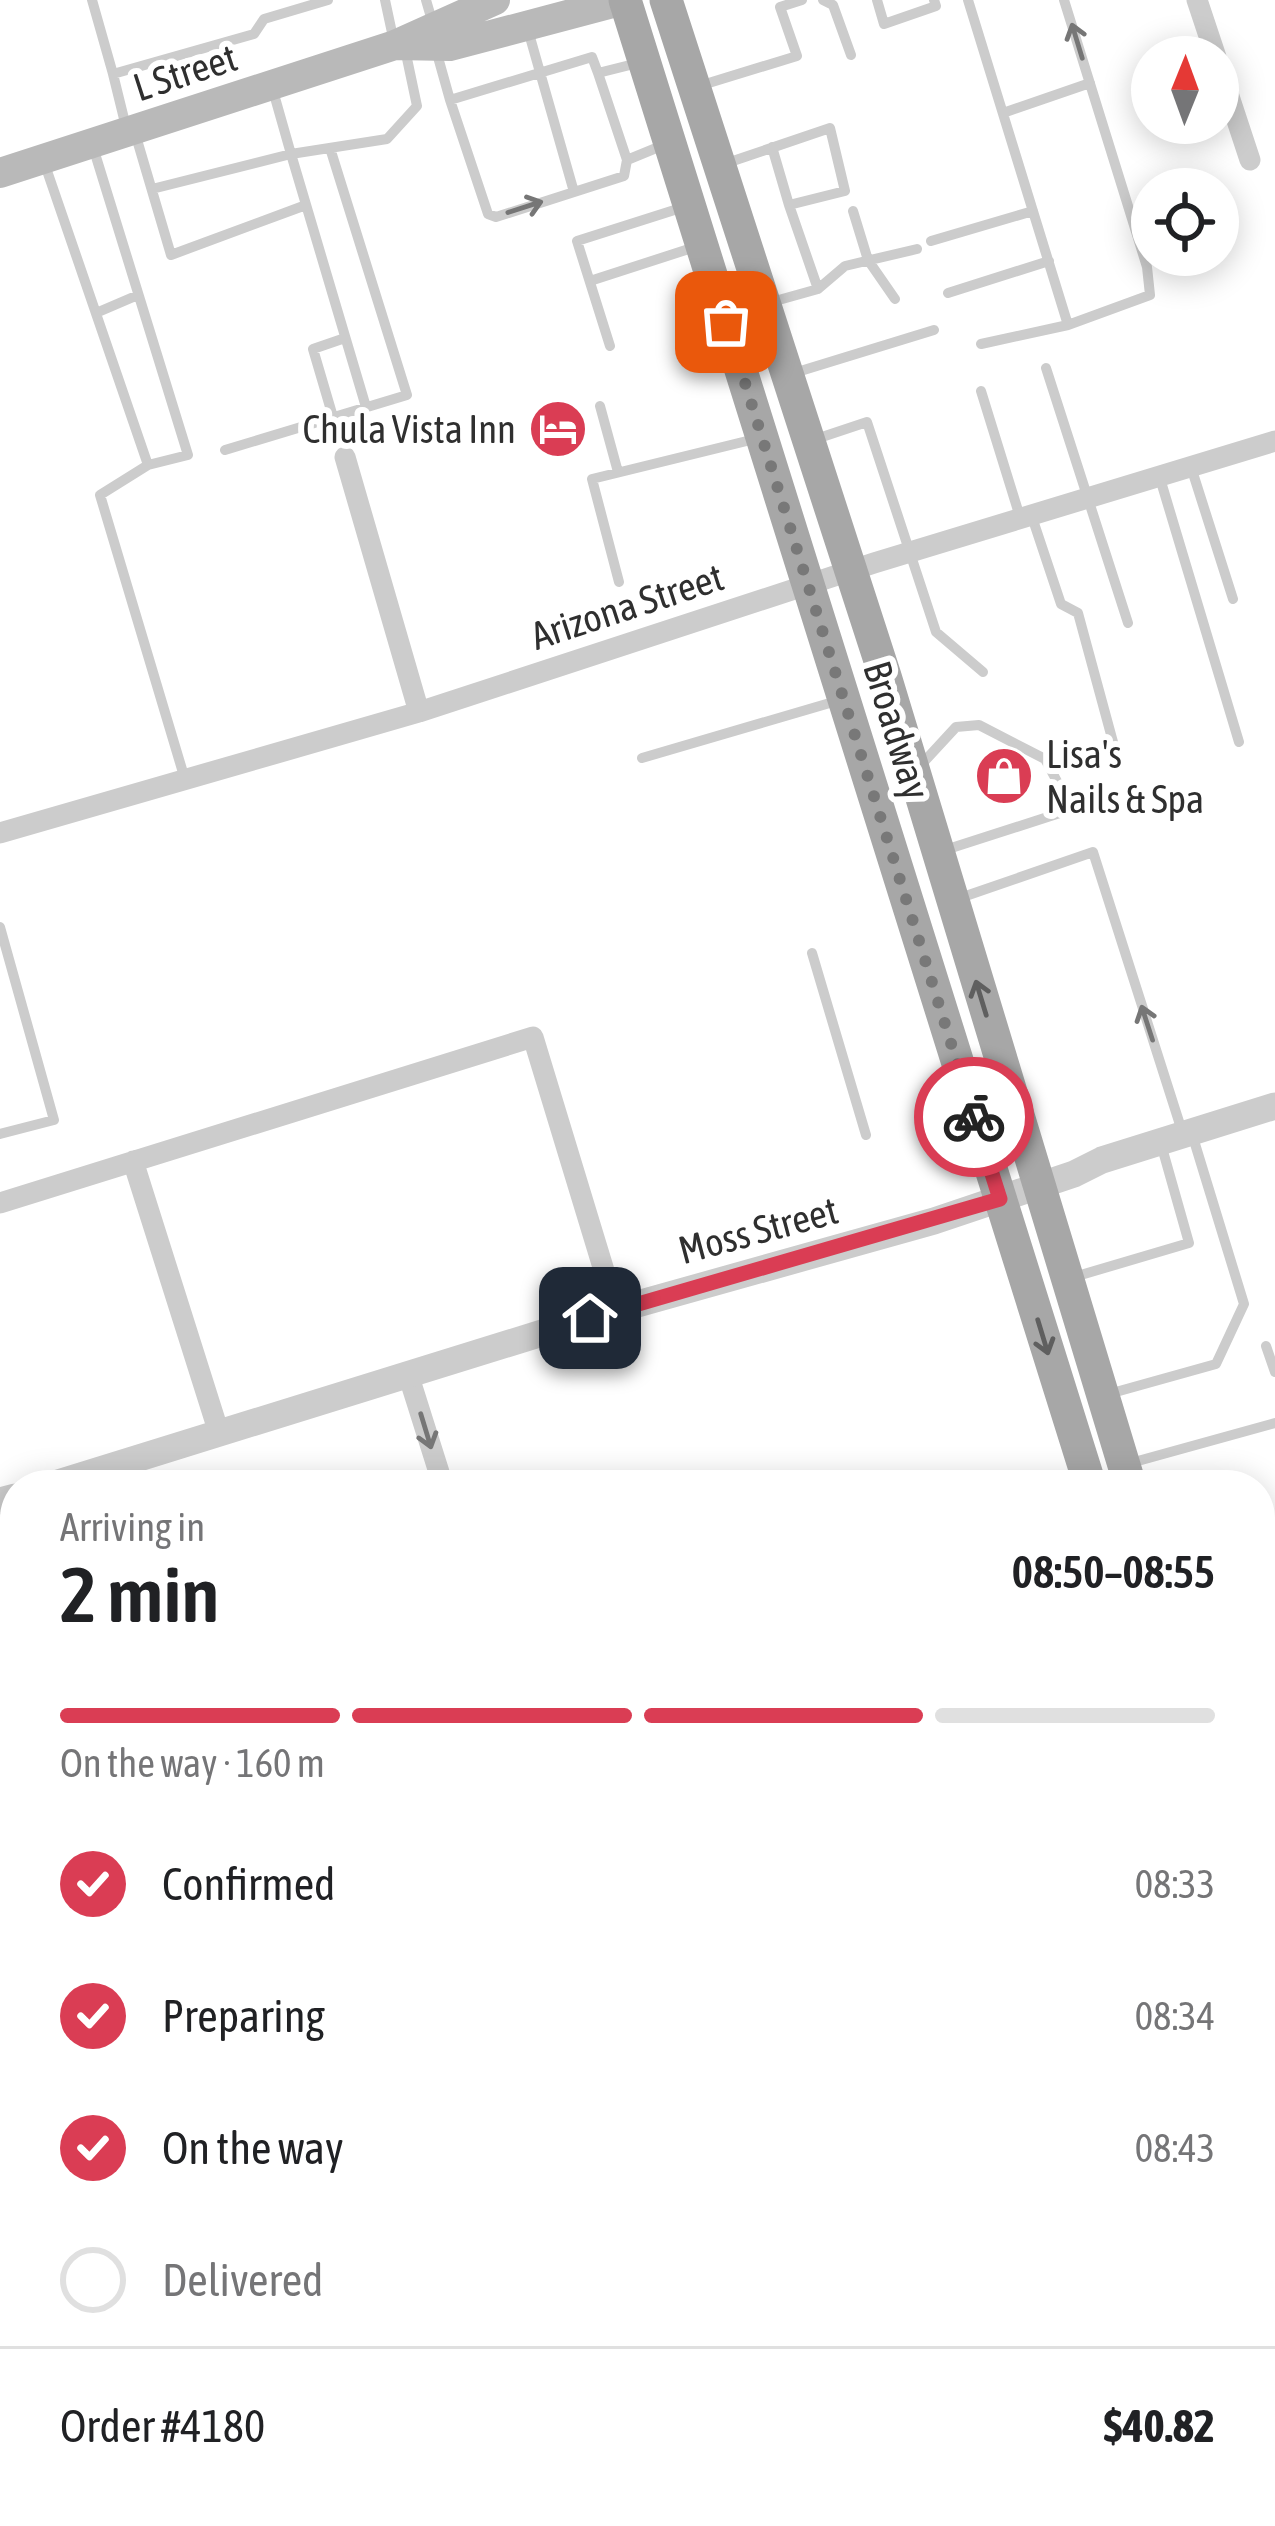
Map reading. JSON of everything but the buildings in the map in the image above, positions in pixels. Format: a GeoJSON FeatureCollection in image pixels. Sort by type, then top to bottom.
{"type":"FeatureCollection","features":[{"type":"Feature","properties":{"kind":"main road","name":"L Street"},"geometry":{"type":"LineString","coordinates":[[419,32],[527,27],[624,0]]}},
{"type":"Feature","properties":{"kind":"main road","name":"Broadway"},"geometry":{"type":"LineString","coordinates":[[624,0],[1085,1470]]}},
{"type":"Feature","properties":{"kind":"main road","name":"Broadway"},"geometry":{"type":"LineString","coordinates":[[666,0],[914,773],[1125,1470]]}},
{"type":"Feature","properties":{"kind":"main road","name":"L Street"},"geometry":{"type":"LineString","coordinates":[[0,173],[271,86],[419,32],[482,2]]}},
{"type":"Feature","properties":{"kind":"street"},"geometry":{"type":"LineString","coordinates":[[1197,0],[1209,36]]}},
{"type":"Feature","properties":{"kind":"street"},"geometry":{"type":"LineString","coordinates":[[1239,127],[1250,160]]}},
{"type":"Feature","properties":{"kind":"street","name":"Arizona Street"},"geometry":{"type":"LineString","coordinates":[[0,832],[419,712],[908,552],[1275,441]]}},
{"type":"Feature","properties":{"kind":"street"},"geometry":{"type":"LineString","coordinates":[[345,457],[419,712]]}},
{"type":"Feature","properties":{"kind":"street"},"geometry":{"type":"LineString","coordinates":[[0,1203],[532,1037],[616,1310]]}},
{"type":"Feature","properties":{"kind":"street","name":"Moss Street"},"geometry":{"type":"LineString","coordinates":[[122,1470],[219,1433],[616,1310],[1000,1199],[1275,1106]]}},
{"type":"Feature","properties":{"kind":"street"},"geometry":{"type":"LineString","coordinates":[[134,1161],[219,1433]]}},
{"type":"Feature","properties":{"kind":"street"},"geometry":{"type":"LineString","coordinates":[[409,1376],[438,1470]]}},
{"type":"Feature","properties":{"kind":"lane"},"geometry":{"type":"LineString","coordinates":[[92,0],[171,255],[306,206]]}},
{"type":"Feature","properties":{"kind":"lane"},"geometry":{"type":"LineString","coordinates":[[112,74],[254,34],[264,20],[328,0]]}},
{"type":"Feature","properties":{"kind":"lane"},"geometry":{"type":"LineString","coordinates":[[385,0],[419,32],[450,100],[488,214],[496,217],[624,176],[627,160],[592,57],[539,69],[450,100]]}},
{"type":"Feature","properties":{"kind":"lane"},"geometry":{"type":"LineString","coordinates":[[693,88],[797,56],[780,8],[802,0]]}},
{"type":"Feature","properties":{"kind":"lane"},"geometry":{"type":"LineString","coordinates":[[823,0],[833,5],[851,55]]}},
{"type":"Feature","properties":{"kind":"lane"},"geometry":{"type":"LineString","coordinates":[[877,0],[884,24],[936,5],[934,0]]}},
{"type":"Feature","properties":{"kind":"lane"},"geometry":{"type":"LineString","coordinates":[[968,0],[1068,325]]}},
{"type":"Feature","properties":{"kind":"lane"},"geometry":{"type":"LineString","coordinates":[[981,344],[1068,325],[1150,296],[1147,267],[1064,0]]}},
{"type":"Feature","properties":{"kind":"lane"},"geometry":{"type":"LineString","coordinates":[[527,27],[574,191]]}},
{"type":"Feature","properties":{"kind":"lane"},"geometry":{"type":"LineString","coordinates":[[152,189],[291,154],[387,139],[417,106],[419,32]]}},
{"type":"Feature","properties":{"kind":"lane"},"geometry":{"type":"LineString","coordinates":[[598,73],[645,61]]}},
{"type":"Feature","properties":{"kind":"lane"},"geometry":{"type":"LineString","coordinates":[[1003,113],[1090,83]]}},
{"type":"Feature","properties":{"kind":"lane"},"geometry":{"type":"LineString","coordinates":[[271,86],[366,407]]}},
{"type":"Feature","properties":{"kind":"lane"},"geometry":{"type":"LineString","coordinates":[[718,166],[830,128],[845,191],[789,205]]}},
{"type":"Feature","properties":{"kind":"lane"},"geometry":{"type":"LineString","coordinates":[[627,160],[670,142]]}},
{"type":"Feature","properties":{"kind":"lane"},"geometry":{"type":"LineString","coordinates":[[92,143],[188,455],[148,465],[100,495],[184,776]]}},
{"type":"Feature","properties":{"kind":"lane"},"geometry":{"type":"LineString","coordinates":[[772,147],[818,289]]}},
{"type":"Feature","properties":{"kind":"lane"},"geometry":{"type":"LineString","coordinates":[[225,450],[407,394],[330,148]]}},
{"type":"Feature","properties":{"kind":"lane"},"geometry":{"type":"LineString","coordinates":[[43,159],[148,465]]}},
{"type":"Feature","properties":{"kind":"lane"},"geometry":{"type":"LineString","coordinates":[[610,346],[577,241],[690,205]]}},
{"type":"Feature","properties":{"kind":"lane"},"geometry":{"type":"LineString","coordinates":[[931,241],[1033,211]]}},
{"type":"Feature","properties":{"kind":"lane"},"geometry":{"type":"LineString","coordinates":[[854,212],[868,260],[895,299]]}},
{"type":"Feature","properties":{"kind":"lane"},"geometry":{"type":"LineString","coordinates":[[590,281],[702,244]]}},
{"type":"Feature","properties":{"kind":"lane"},"geometry":{"type":"LineString","coordinates":[[763,305],[818,289],[845,266],[917,249]]}},
{"type":"Feature","properties":{"kind":"lane"},"geometry":{"type":"LineString","coordinates":[[947,293],[1048,262]]}},
{"type":"Feature","properties":{"kind":"lane"},"geometry":{"type":"LineString","coordinates":[[96,313],[138,295]]}},
{"type":"Feature","properties":{"kind":"lane"},"geometry":{"type":"LineString","coordinates":[[785,375],[934,330]]}},
{"type":"Feature","properties":{"kind":"lane"},"geometry":{"type":"LineString","coordinates":[[333,417],[313,349],[345,338]]}},
{"type":"Feature","properties":{"kind":"lane"},"geometry":{"type":"LineString","coordinates":[[1046,368],[1128,623]]}},
{"type":"Feature","properties":{"kind":"lane"},"geometry":{"type":"LineString","coordinates":[[981,391],[1061,604],[1078,613],[1113,742]]}},
{"type":"Feature","properties":{"kind":"lane"},"geometry":{"type":"LineString","coordinates":[[601,406],[618,472]]}},
{"type":"Feature","properties":{"kind":"lane"},"geometry":{"type":"LineString","coordinates":[[807,442],[867,422],[936,632],[983,672]]}},
{"type":"Feature","properties":{"kind":"lane"},"geometry":{"type":"LineString","coordinates":[[619,582],[592,479],[762,438]]}},
{"type":"Feature","properties":{"kind":"lane"},"geometry":{"type":"LineString","coordinates":[[1190,464],[1233,598]]}},
{"type":"Feature","properties":{"kind":"lane"},"geometry":{"type":"LineString","coordinates":[[1158,474],[1239,742]]}},
{"type":"Feature","properties":{"kind":"lane"},"geometry":{"type":"LineString","coordinates":[[642,758],[843,700]]}},
{"type":"Feature","properties":{"kind":"lane"},"geometry":{"type":"LineString","coordinates":[[914,773],[967,722],[1045,759],[1067,800],[1063,812],[936,853]]}},
{"type":"Feature","properties":{"kind":"lane"},"geometry":{"type":"LineString","coordinates":[[951,901],[1094,852],[1178,1136],[1244,1304],[1235,1313],[1216,1364],[1102,1396]]}},
{"type":"Feature","properties":{"kind":"lane"},"geometry":{"type":"LineString","coordinates":[[0,927],[54,1120],[0,1134]]}},
{"type":"Feature","properties":{"kind":"lane"},"geometry":{"type":"LineString","coordinates":[[812,953],[866,1136]]}},
{"type":"Feature","properties":{"kind":"lane"},"geometry":{"type":"LineString","coordinates":[[1066,1279],[1189,1243],[1178,1136]]}},
{"type":"Feature","properties":{"kind":"lane"},"geometry":{"type":"LineString","coordinates":[[1266,1346],[1275,1372]]}},
{"type":"Feature","properties":{"kind":"lane"},"geometry":{"type":"LineString","coordinates":[[1142,1470],[1275,1424]]}},
{"type":"Feature","properties":{"kind":"way so far"},"geometry":{"type":"LineString","coordinates":[[726,322],[974,1117]]}},
{"type":"Feature","properties":{"kind":"place","name":"Chula Vista Inn"},"geometry":{"type":"Point","coordinates":[558,429]}},
{"type":"Feature","properties":{"kind":"place","name":"Lisa's Nails & Spa"},"geometry":{"type":"Point","coordinates":[1004,776]}},
{"type":"Feature","properties":{"kind":"route"},"geometry":{"type":"LineString","coordinates":[[590,1318],[1000,1199],[974,1117]]}}]}
